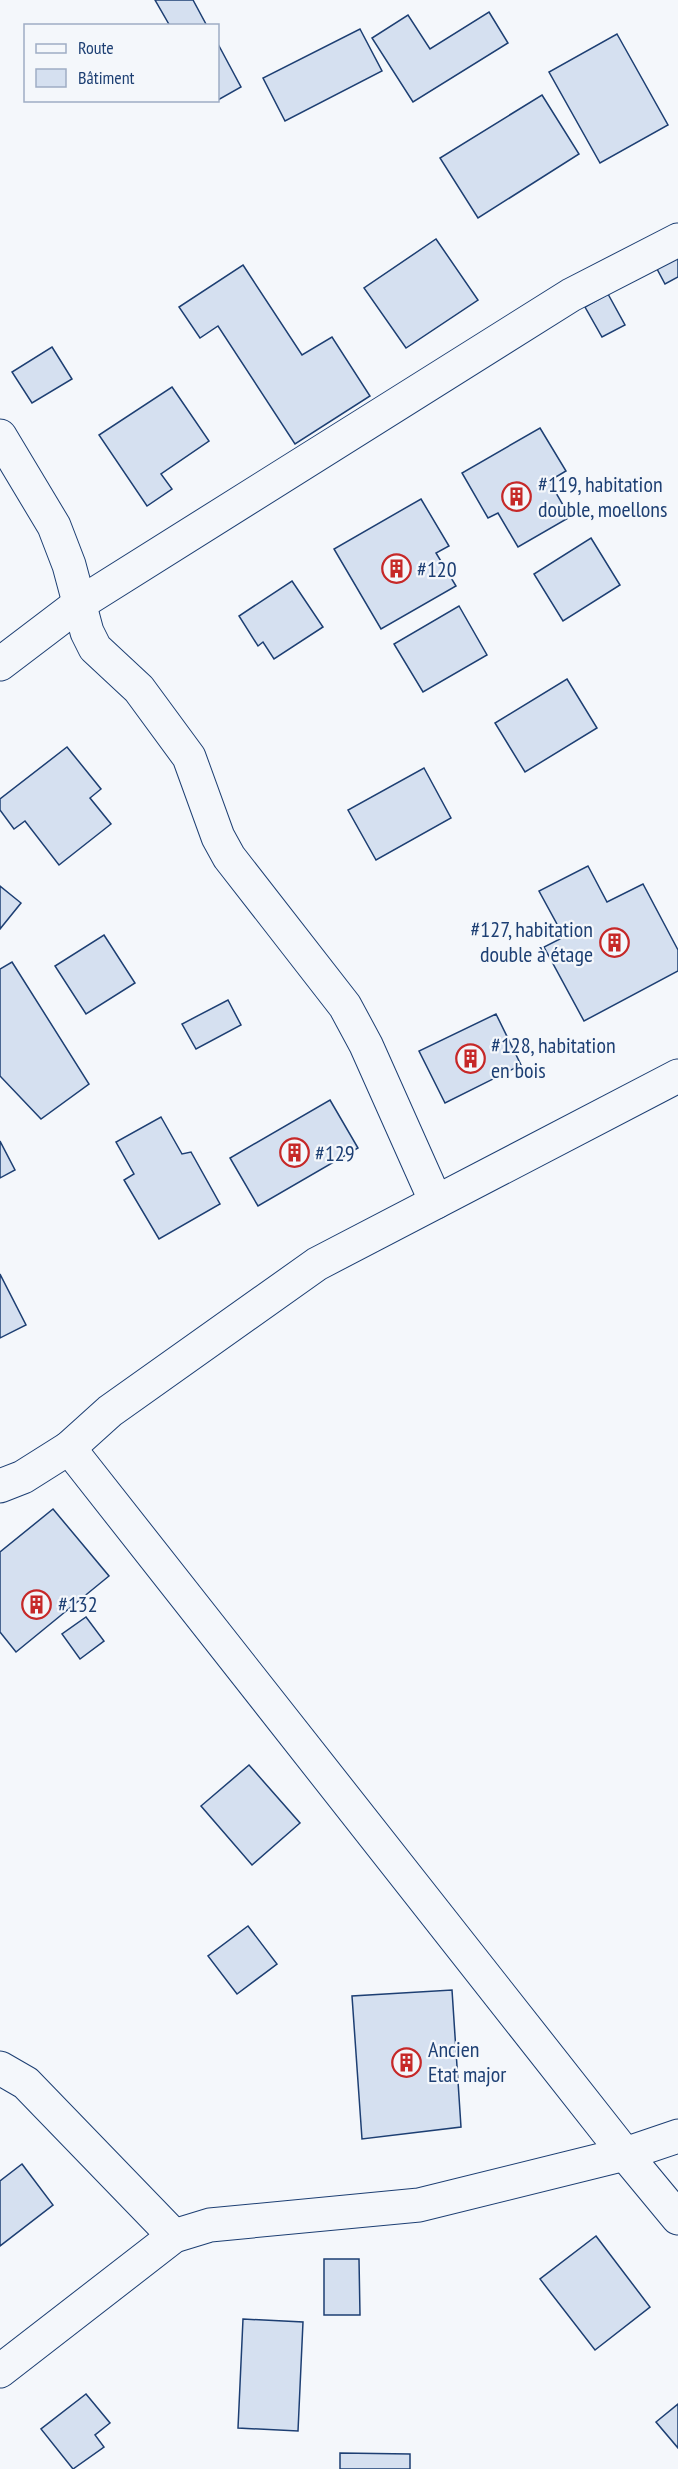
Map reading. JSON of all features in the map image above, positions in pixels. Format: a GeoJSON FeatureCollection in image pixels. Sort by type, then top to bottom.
{"type":"FeatureCollection","features":[{"type":"Feature","properties":{"kind":"street"},"geometry":{"type":"LineString","coordinates":[[0,664],[79,604],[571,296],[678,240]]}},
{"type":"Feature","properties":{"kind":"street"},"geometry":{"type":"LineString","coordinates":[[0,436],[54,526],[95,648],[139,689],[189,757],[218,837],[228,857],[345,1006],[366,1045],[436,1202]]}},
{"type":"Feature","properties":{"kind":"street"},"geometry":{"type":"LineString","coordinates":[[0,1486],[23,1477],[69,1448],[110,1411],[317,1264],[678,1076]]}},
{"type":"Feature","properties":{"kind":"street"},"geometry":{"type":"LineString","coordinates":[[69,1448],[625,2154],[678,2218]]}},
{"type":"Feature","properties":{"kind":"street"},"geometry":{"type":"LineString","coordinates":[[0,2068],[26,2083],[174,2236]]}},
{"type":"Feature","properties":{"kind":"street"},"geometry":{"type":"LineString","coordinates":[[0,2371],[174,2236],[210,2225],[419,2205],[625,2154],[678,2136]]}},
{"type":"Feature","properties":{"kind":"building"},"geometry":{"type":"Polygon","coordinates":[[[155,0],[193,0],[206,24],[169,24],[155,0]]]}},
{"type":"Feature","properties":{"kind":"building"},"geometry":{"type":"Polygon","coordinates":[[[489,12],[508,43],[413,102],[372,38],[408,15],[430,49],[489,12]]]}},
{"type":"Feature","properties":{"kind":"building"},"geometry":{"type":"Polygon","coordinates":[[[360,29],[382,71],[285,121],[263,78],[360,29]]]}},
{"type":"Feature","properties":{"kind":"building"},"geometry":{"type":"Polygon","coordinates":[[[617,34],[668,125],[600,163],[549,72],[617,34]]]}},
{"type":"Feature","properties":{"kind":"building"},"geometry":{"type":"Polygon","coordinates":[[[219,46],[241,87],[219,99],[219,46]]]}},
{"type":"Feature","properties":{"kind":"building"},"geometry":{"type":"Polygon","coordinates":[[[542,95],[579,154],[478,218],[440,158],[542,95]]]}},
{"type":"Feature","properties":{"kind":"building"},"geometry":{"type":"Polygon","coordinates":[[[436,239],[478,300],[406,348],[364,288],[436,239]]]}},
{"type":"Feature","properties":{"kind":"building"},"geometry":{"type":"Polygon","coordinates":[[[678,255],[678,277],[665,284],[656,267],[678,255]]]}},
{"type":"Feature","properties":{"kind":"building"},"geometry":{"type":"Polygon","coordinates":[[[243,265],[302,355],[332,337],[370,396],[295,444],[218,326],[200,338],[179,307],[243,265]]]}},
{"type":"Feature","properties":{"kind":"building"},"geometry":{"type":"Polygon","coordinates":[[[608,294],[625,325],[602,337],[585,307],[608,294]]]}},
{"type":"Feature","properties":{"kind":"building"},"geometry":{"type":"Polygon","coordinates":[[[52,347],[72,379],[32,403],[12,372],[52,347]]]}},
{"type":"Feature","properties":{"kind":"building"},"geometry":{"type":"Polygon","coordinates":[[[172,387],[209,441],[161,474],[172,489],[147,506],[99,435],[172,387]]]}},
{"type":"Feature","properties":{"kind":"building","name":"#119, habitation double, moellons"},"geometry":{"type":"Polygon","coordinates":[[[540,428],[566,471],[549,481],[570,517],[518,547],[498,513],[488,518],[462,473],[540,428]]]}},
{"type":"Feature","properties":{"kind":"building","name":"#120"},"geometry":{"type":"Polygon","coordinates":[[[421,499],[449,546],[436,553],[456,586],[381,629],[334,549],[421,499]]]}},
{"type":"Feature","properties":{"kind":"building"},"geometry":{"type":"Polygon","coordinates":[[[591,538],[620,585],[563,621],[534,574],[591,538]]]}},
{"type":"Feature","properties":{"kind":"building"},"geometry":{"type":"Polygon","coordinates":[[[292,581],[323,627],[274,659],[263,642],[258,646],[239,616],[292,581]]]}},
{"type":"Feature","properties":{"kind":"building"},"geometry":{"type":"Polygon","coordinates":[[[459,606],[487,655],[423,692],[394,644],[459,606]]]}},
{"type":"Feature","properties":{"kind":"building"},"geometry":{"type":"Polygon","coordinates":[[[567,679],[597,728],[525,772],[495,723],[567,679]]]}},
{"type":"Feature","properties":{"kind":"building"},"geometry":{"type":"Polygon","coordinates":[[[67,747],[101,789],[90,798],[111,824],[59,865],[25,821],[14,829],[0,810],[0,799],[67,747]]]}},
{"type":"Feature","properties":{"kind":"building"},"geometry":{"type":"Polygon","coordinates":[[[424,768],[451,818],[376,860],[348,810],[424,768]]]}},
{"type":"Feature","properties":{"kind":"building","name":"#127, habitation double à étage"},"geometry":{"type":"Polygon","coordinates":[[[588,866],[607,902],[643,884],[678,950],[678,971],[584,1021],[544,947],[564,937],[539,891],[588,866]]]}},
{"type":"Feature","properties":{"kind":"building"},"geometry":{"type":"Polygon","coordinates":[[[0,886],[21,903],[0,929],[0,886]]]}},
{"type":"Feature","properties":{"kind":"building"},"geometry":{"type":"Polygon","coordinates":[[[104,935],[135,983],[86,1014],[55,966],[104,935]]]}},
{"type":"Feature","properties":{"kind":"building"},"geometry":{"type":"Polygon","coordinates":[[[12,962],[89,1084],[41,1119],[0,1076],[0,969],[12,962]]]}},
{"type":"Feature","properties":{"kind":"building"},"geometry":{"type":"Polygon","coordinates":[[[228,1000],[241,1025],[196,1049],[182,1024],[228,1000]]]}},
{"type":"Feature","properties":{"kind":"building","name":"#128, habitation en bois"},"geometry":{"type":"Polygon","coordinates":[[[496,1014],[521,1065],[445,1103],[419,1051],[496,1014]]]}},
{"type":"Feature","properties":{"kind":"building","name":"#129"},"geometry":{"type":"Polygon","coordinates":[[[330,1100],[358,1148],[258,1206],[230,1158],[330,1100]]]}},
{"type":"Feature","properties":{"kind":"building"},"geometry":{"type":"Polygon","coordinates":[[[161,1117],[182,1154],[191,1152],[220,1204],[159,1239],[124,1180],[134,1174],[116,1142],[161,1117]]]}},
{"type":"Feature","properties":{"kind":"building"},"geometry":{"type":"Polygon","coordinates":[[[0,1141],[15,1170],[0,1178],[0,1141]]]}},
{"type":"Feature","properties":{"kind":"building"},"geometry":{"type":"Polygon","coordinates":[[[0,1274],[26,1325],[0,1338],[0,1274]]]}},
{"type":"Feature","properties":{"kind":"building","name":"#132"},"geometry":{"type":"Polygon","coordinates":[[[53,1509],[109,1576],[16,1652],[0,1632],[0,1552],[53,1509]]]}},
{"type":"Feature","properties":{"kind":"building"},"geometry":{"type":"Polygon","coordinates":[[[86,1617],[104,1641],[80,1659],[62,1634],[86,1617]]]}},
{"type":"Feature","properties":{"kind":"building"},"geometry":{"type":"Polygon","coordinates":[[[249,1765],[300,1823],[252,1865],[201,1806],[249,1765]]]}},
{"type":"Feature","properties":{"kind":"building"},"geometry":{"type":"Polygon","coordinates":[[[248,1926],[277,1964],[237,1994],[208,1956],[248,1926]]]}},
{"type":"Feature","properties":{"kind":"building","name":"Ancien Etat major"},"geometry":{"type":"Polygon","coordinates":[[[452,1990],[461,2127],[362,2139],[352,1996],[452,1990]]]}},
{"type":"Feature","properties":{"kind":"building"},"geometry":{"type":"Polygon","coordinates":[[[22,2164],[53,2205],[0,2246],[0,2181],[22,2164]]]}},
{"type":"Feature","properties":{"kind":"building"},"geometry":{"type":"Polygon","coordinates":[[[596,2236],[650,2307],[595,2350],[540,2279],[596,2236]]]}},
{"type":"Feature","properties":{"kind":"building"},"geometry":{"type":"Polygon","coordinates":[[[324,2259],[359,2259],[360,2315],[324,2315],[324,2259]]]}},
{"type":"Feature","properties":{"kind":"building"},"geometry":{"type":"Polygon","coordinates":[[[243,2319],[303,2322],[298,2431],[238,2428],[243,2319]]]}},
{"type":"Feature","properties":{"kind":"building"},"geometry":{"type":"Polygon","coordinates":[[[86,2394],[110,2423],[95,2435],[104,2447],[73,2469],[41,2429],[86,2394]]]}},
{"type":"Feature","properties":{"kind":"building"},"geometry":{"type":"Polygon","coordinates":[[[678,2404],[678,2448],[656,2422],[678,2404]]]}},
{"type":"Feature","properties":{"kind":"building"},"geometry":{"type":"Polygon","coordinates":[[[340,2453],[410,2454],[410,2469],[340,2469],[340,2453]]]}},
{"type":"Feature","properties":{"kind":"place","name":"#119, habitation double, moellons"},"geometry":{"type":"Point","coordinates":[517,497]}},
{"type":"Feature","properties":{"kind":"place","name":"#120"},"geometry":{"type":"Point","coordinates":[396,569]}},
{"type":"Feature","properties":{"kind":"place","name":"#127, habitation double à étage"},"geometry":{"type":"Point","coordinates":[614,942]}},
{"type":"Feature","properties":{"kind":"place","name":"#128, habitation en bois"},"geometry":{"type":"Point","coordinates":[470,1058]}},
{"type":"Feature","properties":{"kind":"place","name":"#129"},"geometry":{"type":"Point","coordinates":[294,1153]}},
{"type":"Feature","properties":{"kind":"place","name":"#132"},"geometry":{"type":"Point","coordinates":[37,1604]}},
{"type":"Feature","properties":{"kind":"place","name":"Ancien Etat major"},"geometry":{"type":"Point","coordinates":[407,2062]}}]}
